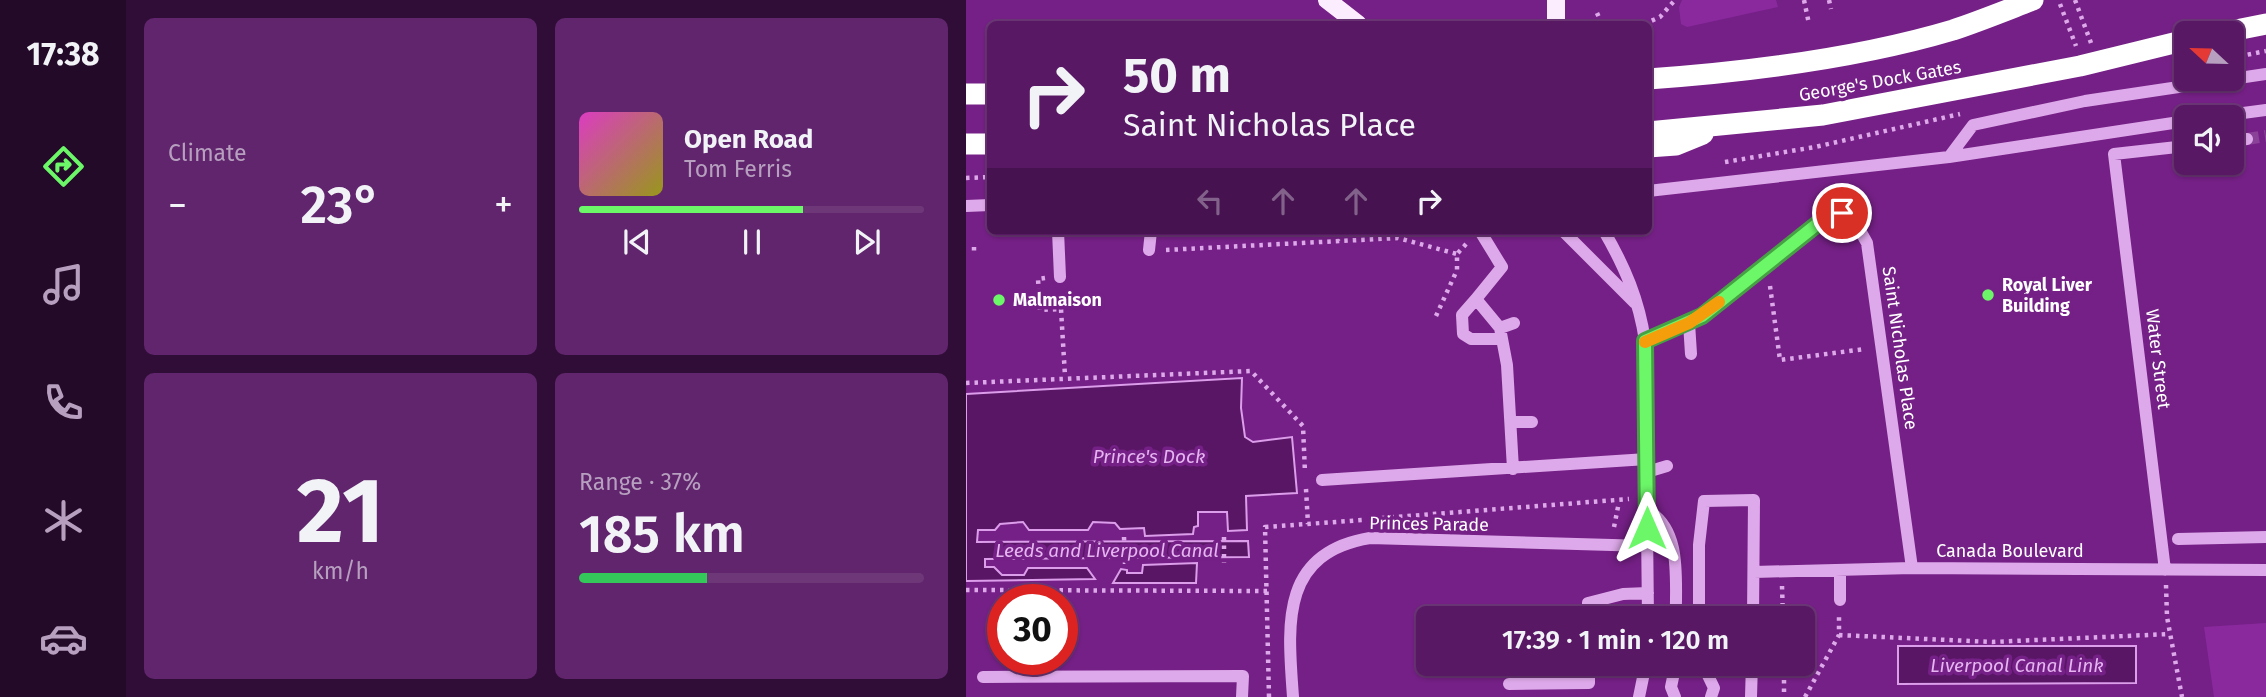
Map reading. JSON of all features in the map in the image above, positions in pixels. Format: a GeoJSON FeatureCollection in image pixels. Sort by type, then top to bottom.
{"type":"FeatureCollection","features":[{"type":"Feature","properties":{"kind":"highway","name":"George's Dock Gates"},"geometry":{"type":"LineString","coordinates":[[1652,79],[1736,72],[1841,54],[1952,30],[2033,0]]}},
{"type":"Feature","properties":{"kind":"highway"},"geometry":{"type":"LineString","coordinates":[[2244,28],[2266,24]]}},
{"type":"Feature","properties":{"kind":"highway","name":"George's Dock Gates"},"geometry":{"type":"LineString","coordinates":[[1652,132],[1824,116],[1977,88],[2174,43]]}},
{"type":"Feature","properties":{"kind":"highway"},"geometry":{"type":"LineString","coordinates":[[966,94],[987,94]]}},
{"type":"Feature","properties":{"kind":"highway"},"geometry":{"type":"LineString","coordinates":[[1652,147],[1676,145],[1724,125]]}},
{"type":"Feature","properties":{"kind":"highway"},"geometry":{"type":"LineString","coordinates":[[966,144],[987,144]]}},
{"type":"Feature","properties":{"kind":"main road"},"geometry":{"type":"LineString","coordinates":[[1327,0],[1354,21]]}},
{"type":"Feature","properties":{"kind":"main road"},"geometry":{"type":"LineString","coordinates":[[1556,0],[1556,21]]}},
{"type":"Feature","properties":{"kind":"street"},"geometry":{"type":"LineString","coordinates":[[1949,157],[1973,125],[2085,101],[2266,74]]}},
{"type":"Feature","properties":{"kind":"street"},"geometry":{"type":"LineString","coordinates":[[2244,113],[2266,110]]}},
{"type":"Feature","properties":{"kind":"street"},"geometry":{"type":"LineString","coordinates":[[1652,191],[1949,157],[2174,123]]}},
{"type":"Feature","properties":{"kind":"street","name":"Water Street"},"geometry":{"type":"LineString","coordinates":[[2165,570],[2114,154],[2174,147]]}},
{"type":"Feature","properties":{"kind":"street"},"geometry":{"type":"LineString","coordinates":[[966,206],[987,205]]}},
{"type":"Feature","properties":{"kind":"street","name":"Saint Nicholas Place"},"geometry":{"type":"LineString","coordinates":[[1645,341],[1702,316],[1821,221],[1842,213],[1852,216],[1867,243],[1912,568]]}},
{"type":"Feature","properties":{"kind":"street"},"geometry":{"type":"LineString","coordinates":[[1058,235],[1060,276]]}},
{"type":"Feature","properties":{"kind":"street"},"geometry":{"type":"LineString","coordinates":[[1149,250],[1151,235]]}},
{"type":"Feature","properties":{"kind":"street"},"geometry":{"type":"LineString","coordinates":[[1482,235],[1502,267],[1462,315],[1463,334],[1471,339],[1501,333],[1514,323]]}},
{"type":"Feature","properties":{"kind":"street"},"geometry":{"type":"LineString","coordinates":[[1567,235],[1640,308]]}},
{"type":"Feature","properties":{"kind":"street"},"geometry":{"type":"LineString","coordinates":[[1606,235],[1629,278],[1640,308],[1645,341],[1648,606]]}},
{"type":"Feature","properties":{"kind":"street"},"geometry":{"type":"LineString","coordinates":[[1476,299],[1501,333],[1514,365],[1511,422],[1513,469]]}},
{"type":"Feature","properties":{"kind":"street"},"geometry":{"type":"LineString","coordinates":[[1689,323],[1691,354]]}},
{"type":"Feature","properties":{"kind":"street"},"geometry":{"type":"LineString","coordinates":[[1511,422],[1532,422]]}},
{"type":"Feature","properties":{"kind":"street"},"geometry":{"type":"LineString","coordinates":[[1321,480],[1513,469],[1667,466]]}},
{"type":"Feature","properties":{"kind":"street"},"geometry":{"type":"LineString","coordinates":[[1699,606],[1699,545],[1704,500],[1754,500],[1753,606]]}},
{"type":"Feature","properties":{"kind":"street"},"geometry":{"type":"LineString","coordinates":[[1647,510],[1659,517],[1669,529],[1675,565],[1676,606]]}},
{"type":"Feature","properties":{"kind":"street"},"geometry":{"type":"LineString","coordinates":[[2178,539],[2266,537]]}},
{"type":"Feature","properties":{"kind":"street","name":"Princes Parade"},"geometry":{"type":"LineString","coordinates":[[1293,697],[1289,637],[1291,604],[1304,576],[1321,557],[1336,547],[1370,538],[1647,547]]}},
{"type":"Feature","properties":{"kind":"street","name":"Canada Boulevard"},"geometry":{"type":"LineString","coordinates":[[1754,572],[1912,568],[2266,570]]}},
{"type":"Feature","properties":{"kind":"street"},"geometry":{"type":"LineString","coordinates":[[1840,570],[1840,600]]}},
{"type":"Feature","properties":{"kind":"street"},"geometry":{"type":"LineString","coordinates":[[1588,606],[1588,603],[1623,594],[1648,593]]}},
{"type":"Feature","properties":{"kind":"street"},"geometry":{"type":"LineString","coordinates":[[983,677],[1243,676],[1242,697]]}},
{"type":"Feature","properties":{"kind":"street"},"geometry":{"type":"LineString","coordinates":[[1509,684],[1589,683],[1589,676]]}},
{"type":"Feature","properties":{"kind":"street"},"geometry":{"type":"LineString","coordinates":[[1639,697],[1643,676]]}},
{"type":"Feature","properties":{"kind":"street"},"geometry":{"type":"LineString","coordinates":[[1673,676],[1671,687],[1675,697]]}},
{"type":"Feature","properties":{"kind":"street"},"geometry":{"type":"LineString","coordinates":[[1708,676],[1714,688],[1711,697]]}},
{"type":"Feature","properties":{"kind":"street"},"geometry":{"type":"LineString","coordinates":[[1751,697],[1752,676]]}},
{"type":"Feature","properties":{"kind":"path"},"geometry":{"type":"LineString","coordinates":[[1651,21],[1660,17],[1675,0]]}},
{"type":"Feature","properties":{"kind":"path"},"geometry":{"type":"LineString","coordinates":[[1804,0],[1809,24]]}},
{"type":"Feature","properties":{"kind":"path"},"geometry":{"type":"LineString","coordinates":[[1829,0],[1831,9]]}},
{"type":"Feature","properties":{"kind":"path"},"geometry":{"type":"LineString","coordinates":[[2075,0],[2092,49]]}},
{"type":"Feature","properties":{"kind":"path"},"geometry":{"type":"LineString","coordinates":[[2060,4],[2078,51]]}},
{"type":"Feature","properties":{"kind":"path"},"geometry":{"type":"LineString","coordinates":[[1597,13],[1601,21]]}},
{"type":"Feature","properties":{"kind":"path"},"geometry":{"type":"LineString","coordinates":[[2244,55],[2266,51]]}},
{"type":"Feature","properties":{"kind":"path"},"geometry":{"type":"LineString","coordinates":[[1724,163],[1815,147],[1965,113]]}},
{"type":"Feature","properties":{"kind":"path"},"geometry":{"type":"LineString","coordinates":[[966,178],[987,177]]}},
{"type":"Feature","properties":{"kind":"path"},"geometry":{"type":"LineString","coordinates":[[1337,235],[1338,241]]}},
{"type":"Feature","properties":{"kind":"path"},"geometry":{"type":"LineString","coordinates":[[1149,250],[1398,238],[1457,254]]}},
{"type":"Feature","properties":{"kind":"path"},"geometry":{"type":"LineString","coordinates":[[1436,316],[1457,270],[1457,254],[1468,242]]}},
{"type":"Feature","properties":{"kind":"path"},"geometry":{"type":"LineString","coordinates":[[974,247],[974,255]]}},
{"type":"Feature","properties":{"kind":"path"},"geometry":{"type":"LineString","coordinates":[[1060,276],[1038,279],[1040,310],[1061,309],[1065,376]]}},
{"type":"Feature","properties":{"kind":"path"},"geometry":{"type":"LineString","coordinates":[[1770,286],[1780,360],[1882,347]]}},
{"type":"Feature","properties":{"kind":"path"},"geometry":{"type":"LineString","coordinates":[[966,383],[1065,376],[1251,371],[1303,426],[1308,524]]}},
{"type":"Feature","properties":{"kind":"path"},"geometry":{"type":"LineString","coordinates":[[1614,527],[1619,502]]}},
{"type":"Feature","properties":{"kind":"path"},"geometry":{"type":"LineString","coordinates":[[1124,537],[1125,564]]}},
{"type":"Feature","properties":{"kind":"path"},"geometry":{"type":"LineString","coordinates":[[1224,537],[1224,562]]}},
{"type":"Feature","properties":{"kind":"path"},"geometry":{"type":"LineString","coordinates":[[2165,570],[2170,634],[2182,697]]}},
{"type":"Feature","properties":{"kind":"path"},"geometry":{"type":"LineString","coordinates":[[1783,586],[1783,606]]}},
{"type":"Feature","properties":{"kind":"path"},"geometry":{"type":"LineString","coordinates":[[966,590],[1267,591]]}},
{"type":"Feature","properties":{"kind":"path"},"geometry":{"type":"LineString","coordinates":[[1805,697],[1839,635],[1840,600]]}},
{"type":"Feature","properties":{"kind":"path"},"geometry":{"type":"LineString","coordinates":[[1839,635],[1992,642],[2170,634]]}},
{"type":"Feature","properties":{"kind":"path"},"geometry":{"type":"LineString","coordinates":[[1784,676],[1784,697]]}},
{"type":"Feature","properties":{"kind":"shaded area"},"geometry":{"type":"Polygon","coordinates":[[[1682,0],[1776,0],[1778,7],[1687,27],[1681,24],[1679,7],[1682,0]]]}},
{"type":"Feature","properties":{"kind":"shaded area"},"geometry":{"type":"Polygon","coordinates":[[[2266,623],[2266,697],[2214,697],[2204,627],[2266,623]]]}},
{"type":"Feature","properties":{"kind":"water","name":"Prince's Dock"},"geometry":{"type":"Polygon","coordinates":[[[1242,378],[1241,408],[1245,437],[1253,442],[1292,437],[1297,493],[1246,496],[1247,530],[1228,531],[1227,512],[1198,512],[1198,526],[1194,527],[1193,534],[1145,536],[1144,528],[1120,529],[1115,523],[1093,522],[1088,530],[1029,530],[1023,522],[1000,524],[995,530],[978,530],[977,542],[1248,541],[1249,557],[985,559],[985,567],[994,567],[1002,575],[1024,575],[1028,568],[1087,568],[1095,579],[966,581],[966,394],[1242,378]]]}},
{"type":"Feature","properties":{"kind":"water"},"geometry":{"type":"Polygon","coordinates":[[[1197,563],[1196,583],[1113,583],[1121,569],[1127,570],[1127,573],[1142,573],[1143,565],[1197,563]]]}},
{"type":"Feature","properties":{"kind":"water","name":"Liverpool Canal Link"},"geometry":{"type":"Polygon","coordinates":[[[1898,646],[2136,646],[2136,683],[1898,684],[1898,646]]]}},
{"type":"Feature","properties":{"kind":"tunnel"},"geometry":{"type":"LineString","coordinates":[[2247,139],[2266,136]]}},
{"type":"Feature","properties":{"kind":"slow traffic"},"geometry":{"type":"LineString","coordinates":[[1645,342],[1702,316],[1719,302]]}},
{"type":"Feature","properties":{"kind":"place","name":"Royal Liver Building"},"geometry":{"type":"Point","coordinates":[1988,295]}},
{"type":"Feature","properties":{"kind":"place","name":"Malmaison"},"geometry":{"type":"Point","coordinates":[999,300]}},
{"type":"Feature","properties":{"kind":"route"},"geometry":{"type":"LineString","coordinates":[[1647,528],[1645,341],[1702,316],[1821,221],[1842,213]]}},
{"type":"Feature","properties":{"kind":"water label","name":"Leeds and Liverpool Canal"},"geometry":{"type":"Point","coordinates":[1107,550]}}]}
